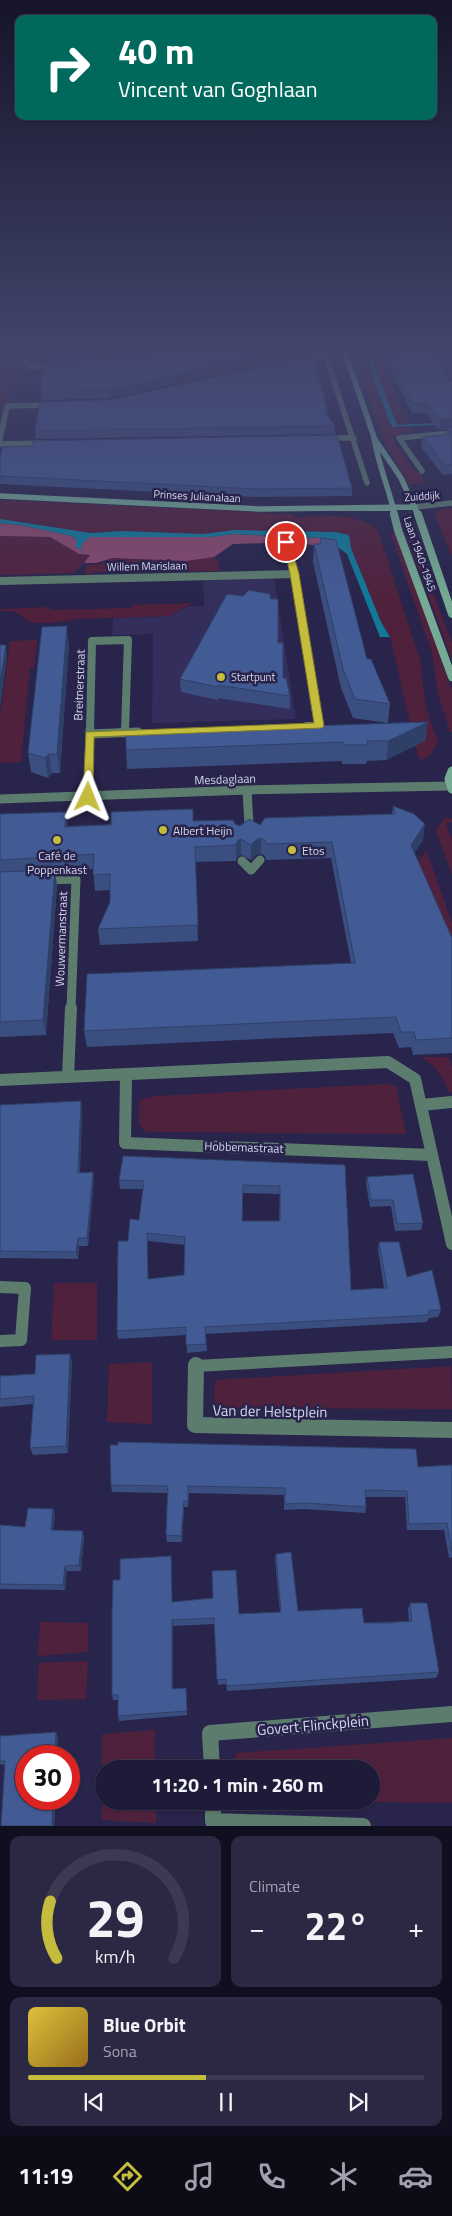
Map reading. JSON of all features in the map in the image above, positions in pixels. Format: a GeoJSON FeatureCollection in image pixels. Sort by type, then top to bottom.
{"type":"FeatureCollection","features":[{"type":"Feature","properties":{"kind":"main road","name":"Laan 1940-1945"},"geometry":{"type":"LineString","coordinates":[[372,432],[376,452],[394,508],[398,530],[452,677]]}},
{"type":"Feature","properties":{"kind":"main road","name":"Laan 1940-1945"},"geometry":{"type":"LineString","coordinates":[[374,437],[390,458],[408,489],[452,614]]}},
{"type":"Feature","properties":{"kind":"main road","name":"Prinses Julianalaan"},"geometry":{"type":"LineString","coordinates":[[0,496],[255,509],[394,508]]}},
{"type":"Feature","properties":{"kind":"main road","name":"Zuiddijk"},"geometry":{"type":"LineString","coordinates":[[394,508],[415,507]]}},
{"type":"Feature","properties":{"kind":"main road"},"geometry":{"type":"LineString","coordinates":[[451,788],[449,779],[452,771]]}},
{"type":"Feature","properties":{"kind":"street"},"geometry":{"type":"LineString","coordinates":[[352,432],[367,483]]}},
{"type":"Feature","properties":{"kind":"street"},"geometry":{"type":"LineString","coordinates":[[422,471],[399,438],[452,433]]}},
{"type":"Feature","properties":{"kind":"street"},"geometry":{"type":"LineString","coordinates":[[316,438],[354,438]]}},
{"type":"Feature","properties":{"kind":"street"},"geometry":{"type":"LineString","coordinates":[[0,444],[58,442]]}},
{"type":"Feature","properties":{"kind":"street","name":"Zuiddijk"},"geometry":{"type":"LineString","coordinates":[[415,507],[452,503]]}},
{"type":"Feature","properties":{"kind":"street"},"geometry":{"type":"LineString","coordinates":[[286,542],[294,574],[319,726],[299,727]]}},
{"type":"Feature","properties":{"kind":"street","name":"Willem Marislaan"},"geometry":{"type":"LineString","coordinates":[[0,581],[294,574]]}},
{"type":"Feature","properties":{"kind":"street","name":"Breitnerstraat"},"geometry":{"type":"LineString","coordinates":[[88,797],[92,641],[128,640],[125,733]]}},
{"type":"Feature","properties":{"kind":"street"},"geometry":{"type":"LineString","coordinates":[[90,734],[144,732]]}},
{"type":"Feature","properties":{"kind":"street","name":"Mesdaglaan"},"geometry":{"type":"LineString","coordinates":[[0,799],[247,790],[451,788]]}},
{"type":"Feature","properties":{"kind":"street"},"geometry":{"type":"LineString","coordinates":[[247,790],[246,827],[258,834]]}},
{"type":"Feature","properties":{"kind":"street"},"geometry":{"type":"LineString","coordinates":[[242,861],[250,870],[260,860]]}},
{"type":"Feature","properties":{"kind":"street","name":"Wouwermanstraat"},"geometry":{"type":"LineString","coordinates":[[29,880],[76,879],[68,1077]]}},
{"type":"Feature","properties":{"kind":"street"},"geometry":{"type":"LineString","coordinates":[[0,1080],[388,1062],[414,1079],[452,1244]]}},
{"type":"Feature","properties":{"kind":"street","name":"Hobbemastraat"},"geometry":{"type":"LineString","coordinates":[[126,1075],[125,1143],[431,1154]]}},
{"type":"Feature","properties":{"kind":"street"},"geometry":{"type":"LineString","coordinates":[[421,1105],[452,1102]]}},
{"type":"Feature","properties":{"kind":"street"},"geometry":{"type":"LineString","coordinates":[[0,1287],[26,1288],[21,1340],[0,1341]]}},
{"type":"Feature","properties":{"kind":"street","name":"Van der Helstplein"},"geometry":{"type":"LineString","coordinates":[[452,1352],[196,1365],[195,1426],[452,1430]]}},
{"type":"Feature","properties":{"kind":"street","name":"Govert Flinckplein"},"geometry":{"type":"LineString","coordinates":[[212,1760],[210,1733],[452,1714]]}},
{"type":"Feature","properties":{"kind":"street"},"geometry":{"type":"LineString","coordinates":[[213,1810],[213,1821],[363,1826]]}},
{"type":"Feature","properties":{"kind":"shaded area"},"geometry":{"type":"Polygon","coordinates":[[[381,432],[410,432],[398,433],[399,435],[391,437],[415,472],[419,471],[425,483],[408,484],[381,432]]]}},
{"type":"Feature","properties":{"kind":"shaded area"},"geometry":{"type":"Polygon","coordinates":[[[0,500],[293,514],[293,517],[338,516],[349,517],[370,524],[378,531],[420,660],[426,708],[438,743],[431,754],[423,760],[418,757],[390,637],[381,622],[351,548],[348,535],[336,532],[261,531],[203,534],[122,531],[91,533],[0,519],[0,500]]]}},
{"type":"Feature","properties":{"kind":"shaded area"},"geometry":{"type":"Polygon","coordinates":[[[446,508],[452,509],[452,557],[435,515],[436,511],[446,508]]]}},
{"type":"Feature","properties":{"kind":"shaded area"},"geometry":{"type":"Polygon","coordinates":[[[0,523],[21,525],[72,536],[76,539],[76,547],[81,549],[82,544],[89,537],[210,537],[233,534],[325,538],[340,549],[278,540],[267,543],[233,544],[214,557],[186,561],[113,558],[96,563],[84,563],[90,555],[79,554],[50,537],[0,536],[0,523]]]}},
{"type":"Feature","properties":{"kind":"shaded area"},"geometry":{"type":"Polygon","coordinates":[[[410,531],[452,643],[452,660],[405,532],[410,531]]]}},
{"type":"Feature","properties":{"kind":"shaded area"},"geometry":{"type":"Polygon","coordinates":[[[396,532],[452,690],[452,732],[450,732],[438,694],[432,653],[391,534],[396,532]]]}},
{"type":"Feature","properties":{"kind":"shaded area"},"geometry":{"type":"Polygon","coordinates":[[[0,536],[50,537],[79,554],[91,555],[74,573],[0,575],[0,536]]]}},
{"type":"Feature","properties":{"kind":"shaded area"},"geometry":{"type":"Polygon","coordinates":[[[214,557],[218,561],[219,571],[95,572],[86,575],[85,569],[87,565],[100,564],[113,558],[186,561],[214,557]]]}},
{"type":"Feature","properties":{"kind":"shaded area","name":"Startpunt"},"geometry":{"type":"Polygon","coordinates":[[[203,578],[274,578],[296,719],[152,723],[153,634],[112,635],[113,618],[170,616],[188,606],[204,606],[203,578]]]}},
{"type":"Feature","properties":{"kind":"shaded area"},"geometry":{"type":"Polygon","coordinates":[[[193,603],[169,616],[77,619],[45,623],[29,621],[14,612],[0,611],[0,609],[50,607],[50,610],[132,608],[132,605],[193,603]]]}},
{"type":"Feature","properties":{"kind":"shaded area"},"geometry":{"type":"Polygon","coordinates":[[[37,640],[34,668],[30,668],[21,762],[0,763],[0,718],[10,641],[37,640]]]}},
{"type":"Feature","properties":{"kind":"shaded area"},"geometry":{"type":"Polygon","coordinates":[[[445,817],[452,819],[452,823],[450,821],[446,824],[452,840],[452,875],[436,831],[445,817]]]}},
{"type":"Feature","properties":{"kind":"shaded area"},"geometry":{"type":"Polygon","coordinates":[[[426,849],[452,923],[452,955],[413,864],[423,856],[426,849]]]}},
{"type":"Feature","properties":{"kind":"shaded area"},"geometry":{"type":"Polygon","coordinates":[[[422,1057],[449,1057],[452,1068],[452,1092],[448,1093],[439,1072],[422,1057]]]}},
{"type":"Feature","properties":{"kind":"shaded area"},"geometry":{"type":"Polygon","coordinates":[[[385,1084],[396,1086],[406,1134],[147,1132],[139,1125],[139,1100],[155,1096],[385,1084]]]}},
{"type":"Feature","properties":{"kind":"shaded area"},"geometry":{"type":"Polygon","coordinates":[[[54,1283],[97,1283],[97,1340],[51,1340],[54,1283]]]}},
{"type":"Feature","properties":{"kind":"shaded area"},"geometry":{"type":"Polygon","coordinates":[[[152,1362],[152,1424],[107,1422],[109,1364],[152,1362]]]}},
{"type":"Feature","properties":{"kind":"shaded area"},"geometry":{"type":"Polygon","coordinates":[[[451,1366],[452,1409],[214,1408],[215,1380],[451,1366]]]}},
{"type":"Feature","properties":{"kind":"shaded area"},"geometry":{"type":"Polygon","coordinates":[[[40,1622],[88,1623],[88,1652],[38,1656],[40,1622]]]}},
{"type":"Feature","properties":{"kind":"shaded area"},"geometry":{"type":"Polygon","coordinates":[[[88,1661],[86,1699],[37,1700],[39,1663],[88,1661]]]}},
{"type":"Feature","properties":{"kind":"shaded area"},"geometry":{"type":"Polygon","coordinates":[[[155,1730],[155,1760],[102,1760],[102,1734],[155,1730]]]}},
{"type":"Feature","properties":{"kind":"shaded area"},"geometry":{"type":"Polygon","coordinates":[[[452,1738],[452,1803],[380,1802],[380,1760],[234,1760],[236,1753],[452,1738]]]}},
{"type":"Feature","properties":{"kind":"shaded area"},"geometry":{"type":"Polygon","coordinates":[[[102,1810],[156,1810],[156,1823],[102,1820],[102,1810]]]}},
{"type":"Feature","properties":{"kind":"water"},"geometry":{"type":"Polygon","coordinates":[[[0,519],[91,533],[122,531],[203,534],[235,530],[336,532],[349,535],[351,548],[381,622],[390,637],[380,637],[347,554],[325,538],[233,534],[210,537],[89,537],[82,544],[81,550],[76,547],[76,539],[72,536],[21,525],[0,523],[0,519]]]}},
{"type":"Feature","properties":{"kind":"building"},"geometry":{"type":"Polygon","coordinates":[[[452,434],[452,464],[445,465],[423,437],[452,434]]]}},
{"type":"Feature","properties":{"kind":"building"},"geometry":{"type":"Polygon","coordinates":[[[337,435],[352,488],[256,489],[0,476],[2,447],[32,446],[33,441],[337,435]]]}},
{"type":"Feature","properties":{"kind":"building"},"geometry":{"type":"Polygon","coordinates":[[[321,538],[336,540],[367,659],[371,659],[390,704],[355,699],[343,669],[314,544],[320,544],[321,538]]]}},
{"type":"Feature","properties":{"kind":"building"},"geometry":{"type":"Polygon","coordinates":[[[249,590],[270,594],[271,599],[278,599],[278,643],[283,643],[283,678],[286,678],[290,696],[218,685],[218,687],[180,679],[227,594],[243,596],[249,590]]]}},
{"type":"Feature","properties":{"kind":"building"},"geometry":{"type":"Polygon","coordinates":[[[67,626],[57,754],[49,754],[45,758],[28,753],[42,627],[67,626]]]}},
{"type":"Feature","properties":{"kind":"building"},"geometry":{"type":"Polygon","coordinates":[[[0,645],[6,645],[0,683],[0,645]]]}},
{"type":"Feature","properties":{"kind":"building"},"geometry":{"type":"Polygon","coordinates":[[[428,722],[388,741],[367,741],[368,745],[344,745],[343,742],[126,750],[126,732],[428,722]]]}},
{"type":"Feature","properties":{"kind":"building"},"geometry":{"type":"Polygon","coordinates":[[[393,806],[414,814],[425,824],[411,845],[452,938],[452,1038],[416,1040],[414,1032],[401,1032],[396,1017],[84,1031],[87,974],[355,963],[332,842],[267,844],[261,838],[251,845],[241,839],[237,841],[236,845],[195,847],[198,925],[98,929],[110,902],[110,874],[93,875],[94,854],[0,860],[0,814],[66,812],[65,827],[111,825],[111,812],[193,809],[193,821],[233,820],[235,824],[240,826],[249,819],[260,825],[265,818],[395,814],[393,806]]]}},
{"type":"Feature","properties":{"kind":"building"},"geometry":{"type":"Polygon","coordinates":[[[55,870],[43,1020],[0,1022],[0,872],[55,870]]]}},
{"type":"Feature","properties":{"kind":"building"},"geometry":{"type":"Polygon","coordinates":[[[81,1101],[78,1173],[93,1172],[87,1238],[78,1238],[76,1252],[0,1251],[0,1105],[81,1101]]]}},
{"type":"Feature","properties":{"kind":"building"},"geometry":{"type":"Polygon","coordinates":[[[123,1156],[345,1165],[351,1290],[387,1288],[379,1242],[399,1242],[407,1277],[432,1270],[441,1310],[429,1310],[429,1315],[205,1327],[206,1344],[186,1345],[186,1327],[117,1331],[118,1241],[128,1241],[130,1219],[139,1220],[144,1181],[119,1180],[123,1156]],[[243,1185],[242,1221],[280,1221],[280,1186],[243,1185]],[[147,1233],[148,1279],[184,1275],[185,1237],[147,1233]]]}},
{"type":"Feature","properties":{"kind":"building"},"geometry":{"type":"Polygon","coordinates":[[[413,1174],[423,1223],[397,1224],[393,1200],[371,1200],[367,1177],[413,1174]]]}},
{"type":"Feature","properties":{"kind":"building"},"geometry":{"type":"Polygon","coordinates":[[[70,1354],[66,1446],[30,1448],[34,1396],[0,1399],[0,1376],[35,1374],[36,1355],[70,1354]]]}},
{"type":"Feature","properties":{"kind":"building"},"geometry":{"type":"Polygon","coordinates":[[[118,1442],[416,1449],[418,1467],[452,1465],[452,1552],[447,1523],[409,1524],[407,1491],[365,1490],[366,1507],[305,1503],[285,1504],[285,1488],[188,1486],[188,1501],[184,1501],[181,1536],[166,1535],[168,1486],[111,1485],[110,1445],[118,1445],[118,1442]]]}},
{"type":"Feature","properties":{"kind":"building"},"geometry":{"type":"Polygon","coordinates":[[[28,1508],[53,1509],[51,1530],[83,1531],[79,1565],[65,1566],[63,1585],[0,1584],[0,1525],[25,1527],[28,1508]]]}},
{"type":"Feature","properties":{"kind":"building"},"geometry":{"type":"Polygon","coordinates":[[[291,1552],[298,1611],[362,1608],[364,1623],[388,1623],[412,1621],[410,1603],[427,1603],[439,1672],[227,1686],[226,1679],[217,1680],[214,1618],[172,1620],[172,1689],[186,1688],[187,1711],[118,1716],[118,1695],[112,1695],[112,1614],[113,1580],[120,1580],[120,1559],[171,1556],[172,1602],[213,1598],[212,1571],[236,1570],[239,1614],[281,1612],[276,1554],[291,1552]]]}},
{"type":"Feature","properties":{"kind":"building"},"geometry":{"type":"Polygon","coordinates":[[[56,1732],[55,1745],[15,1745],[15,1810],[53,1810],[52,1826],[1,1826],[5,1761],[0,1761],[0,1736],[56,1732]]]}},
{"type":"Feature","properties":{"kind":"place","name":"Startpunt"},"geometry":{"type":"Point","coordinates":[221,677]}},
{"type":"Feature","properties":{"kind":"place","name":"Albert Heijn"},"geometry":{"type":"Point","coordinates":[163,830]}},
{"type":"Feature","properties":{"kind":"place","name":"Café de Poppenkast"},"geometry":{"type":"Point","coordinates":[57,840]}},
{"type":"Feature","properties":{"kind":"place","name":"Etos"},"geometry":{"type":"Point","coordinates":[292,850]}},
{"type":"Feature","properties":{"kind":"route"},"geometry":{"type":"LineString","coordinates":[[88,797],[90,734],[319,726],[294,574],[286,542]]}}]}
